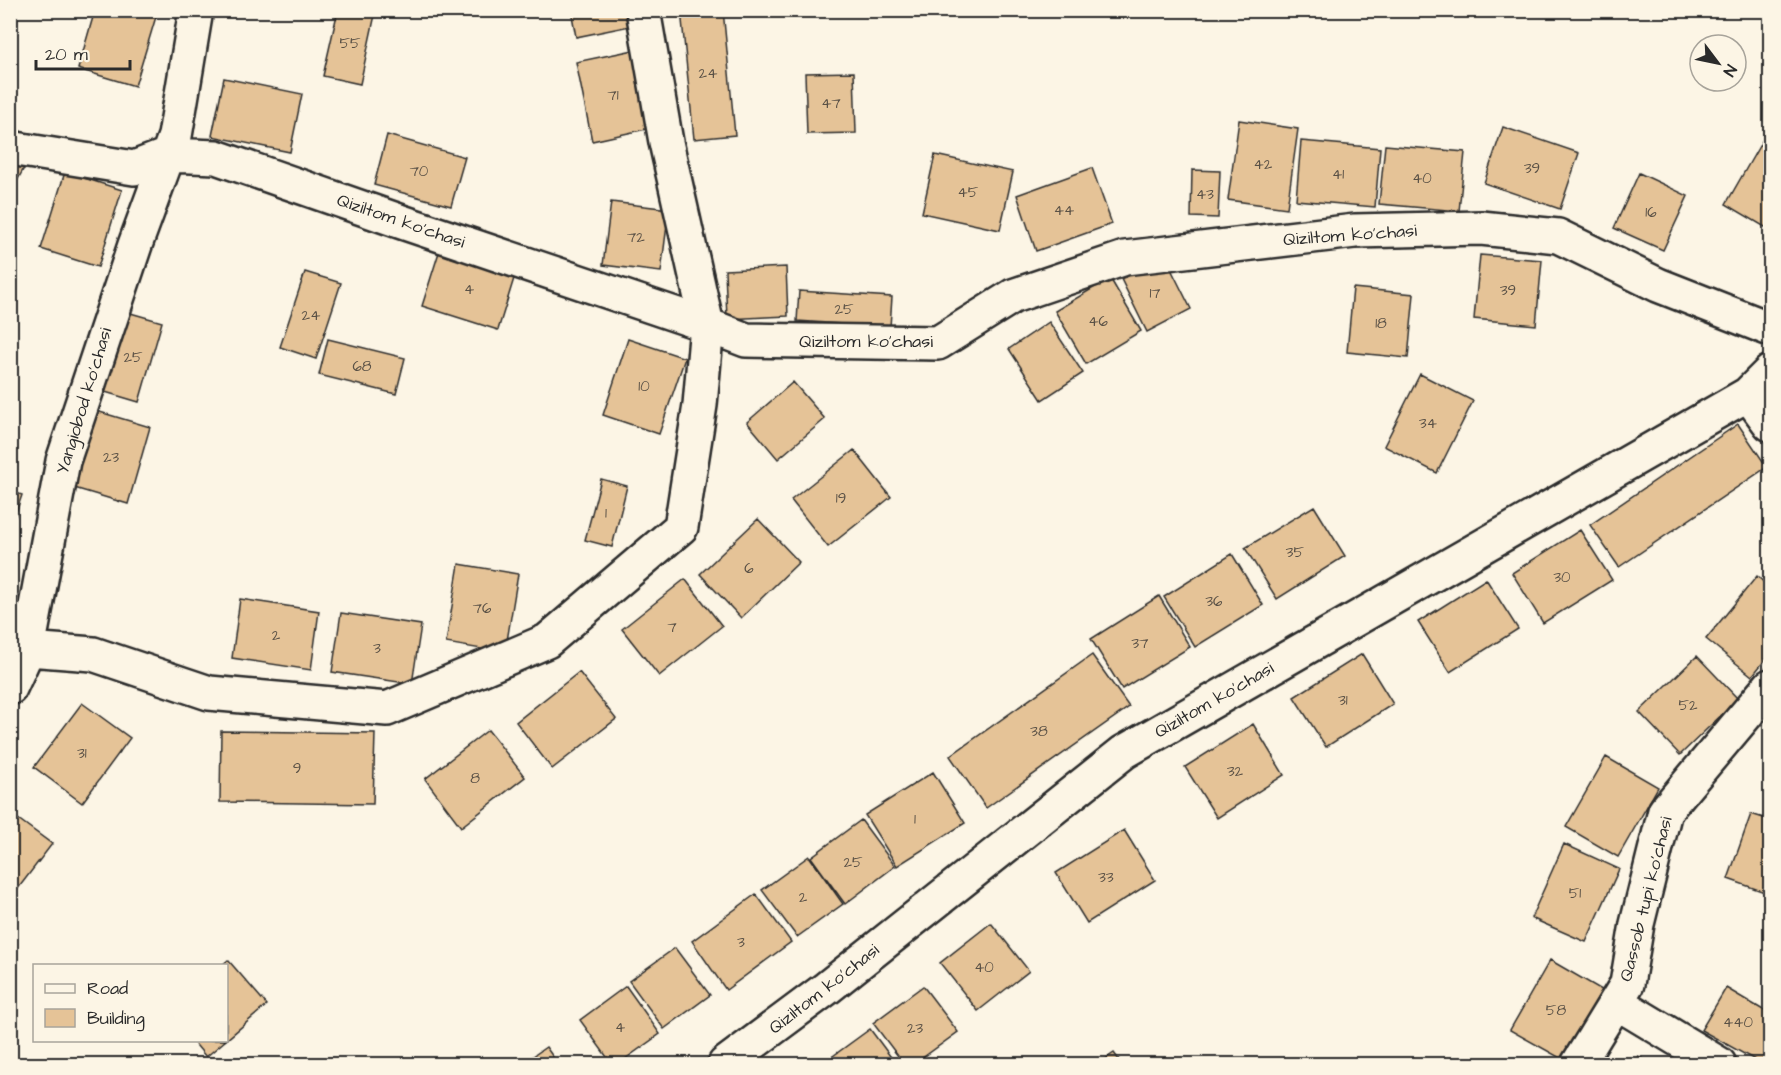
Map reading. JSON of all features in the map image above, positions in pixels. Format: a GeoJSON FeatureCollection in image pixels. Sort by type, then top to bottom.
{"type":"FeatureCollection","features":[{"type":"Feature","properties":{"kind":"street","name":"Yangiobod ko'chasi"},"geometry":{"type":"LineString","coordinates":[[10,688],[28,649],[63,461],[131,256],[175,136],[196,10]]}},
{"type":"Feature","properties":{"kind":"street"},"geometry":{"type":"LineString","coordinates":[[28,649],[93,654],[209,693],[387,709],[547,641],[681,527],[700,405],[707,325],[666,142],[643,10]]}},
{"type":"Feature","properties":{"kind":"street"},"geometry":{"type":"LineString","coordinates":[[10,146],[134,168],[168,155]]}},
{"type":"Feature","properties":{"kind":"street","name":"Qiziltom ko'chasi"},"geometry":{"type":"LineString","coordinates":[[168,155],[216,157],[746,340],[938,343],[1013,296],[1125,258],[1355,231],[1481,228],[1558,236],[1658,285],[1770,329]]}},
{"type":"Feature","properties":{"kind":"street"},"geometry":{"type":"LineString","coordinates":[[1759,383],[1770,424]]}},
{"type":"Feature","properties":{"kind":"street","name":"Qiziltom ko'chasi"},"geometry":{"type":"LineString","coordinates":[[725,1065],[827,988],[1124,752],[1759,383]]}},
{"type":"Feature","properties":{"kind":"street","name":"Qassob tupi ko'chasi"},"geometry":{"type":"LineString","coordinates":[[1578,1065],[1627,984],[1637,924],[1665,811],[1770,686]]}},
{"type":"Feature","properties":{"kind":"street"},"geometry":{"type":"LineString","coordinates":[[1616,1002],[1719,1065]]}},
{"type":"Feature","properties":{"kind":"building"},"geometry":{"type":"Polygon","coordinates":[[[95,10],[158,10],[135,86],[78,69],[95,10]]]}},
{"type":"Feature","properties":{"kind":"building"},"geometry":{"type":"Polygon","coordinates":[[[338,10],[376,10],[360,84],[323,76],[338,10]]]}},
{"type":"Feature","properties":{"kind":"building"},"geometry":{"type":"Polygon","coordinates":[[[571,10],[632,10],[635,25],[576,37],[571,10]]]}},
{"type":"Feature","properties":{"kind":"building"},"geometry":{"type":"Polygon","coordinates":[[[681,10],[723,10],[735,135],[694,139],[681,10]]]}},
{"type":"Feature","properties":{"kind":"building"},"geometry":{"type":"Polygon","coordinates":[[[634,50],[651,128],[592,141],[576,62],[634,50]]]}},
{"type":"Feature","properties":{"kind":"building"},"geometry":{"type":"Polygon","coordinates":[[[854,72],[856,133],[807,134],[805,73],[854,72]]]}},
{"type":"Feature","properties":{"kind":"building"},"geometry":{"type":"Polygon","coordinates":[[[224,78],[302,94],[290,152],[212,136],[224,78]]]}},
{"type":"Feature","properties":{"kind":"building"},"geometry":{"type":"Polygon","coordinates":[[[1239,120],[1298,129],[1287,208],[1228,200],[1239,120]]]}},
{"type":"Feature","properties":{"kind":"building"},"geometry":{"type":"Polygon","coordinates":[[[1503,127],[1579,153],[1560,209],[1484,183],[1503,127]]]}},
{"type":"Feature","properties":{"kind":"building"},"geometry":{"type":"Polygon","coordinates":[[[1766,134],[1770,137],[1770,230],[1726,204],[1766,134]]]}},
{"type":"Feature","properties":{"kind":"building"},"geometry":{"type":"Polygon","coordinates":[[[387,135],[465,157],[451,206],[374,185],[387,135]]]}},
{"type":"Feature","properties":{"kind":"building"},"geometry":{"type":"Polygon","coordinates":[[[1301,141],[1380,148],[1375,207],[1296,200],[1301,141]]]}},
{"type":"Feature","properties":{"kind":"building"},"geometry":{"type":"Polygon","coordinates":[[[1385,145],[1465,152],[1459,211],[1379,204],[1385,145]]]}},
{"type":"Feature","properties":{"kind":"building"},"geometry":{"type":"Polygon","coordinates":[[[935,155],[1013,172],[1000,230],[922,213],[935,155]]]}},
{"type":"Feature","properties":{"kind":"building"},"geometry":{"type":"Polygon","coordinates":[[[10,161],[24,168],[10,194],[10,161]]]}},
{"type":"Feature","properties":{"kind":"building"},"geometry":{"type":"Polygon","coordinates":[[[1092,168],[1112,224],[1036,251],[1017,195],[1092,168]]]}},
{"type":"Feature","properties":{"kind":"building"},"geometry":{"type":"Polygon","coordinates":[[[1192,170],[1220,171],[1218,218],[1191,217],[1192,170]]]}},
{"type":"Feature","properties":{"kind":"building"},"geometry":{"type":"Polygon","coordinates":[[[65,172],[122,190],[98,267],[41,249],[65,172]]]}},
{"type":"Feature","properties":{"kind":"building"},"geometry":{"type":"Polygon","coordinates":[[[1639,173],[1688,196],[1663,250],[1614,228],[1639,173]]]}},
{"type":"Feature","properties":{"kind":"building"},"geometry":{"type":"Polygon","coordinates":[[[611,202],[669,209],[661,272],[603,265],[611,202]]]}},
{"type":"Feature","properties":{"kind":"building"},"geometry":{"type":"Polygon","coordinates":[[[440,249],[516,272],[498,330],[422,306],[440,249]]]}},
{"type":"Feature","properties":{"kind":"building"},"geometry":{"type":"Polygon","coordinates":[[[1164,255],[1191,309],[1147,332],[1120,277],[1164,255]]]}},
{"type":"Feature","properties":{"kind":"building"},"geometry":{"type":"Polygon","coordinates":[[[1480,255],[1542,260],[1536,325],[1474,319],[1480,255]]]}},
{"type":"Feature","properties":{"kind":"building"},"geometry":{"type":"Polygon","coordinates":[[[786,267],[788,316],[727,319],[725,270],[786,267]]]}},
{"type":"Feature","properties":{"kind":"building"},"geometry":{"type":"Polygon","coordinates":[[[305,272],[341,283],[316,359],[280,347],[305,272]]]}},
{"type":"Feature","properties":{"kind":"building"},"geometry":{"type":"Polygon","coordinates":[[[1110,278],[1141,331],[1086,364],[1055,311],[1110,278]]]}},
{"type":"Feature","properties":{"kind":"building"},"geometry":{"type":"Polygon","coordinates":[[[1353,288],[1414,294],[1408,358],[1347,352],[1353,288]]]}},
{"type":"Feature","properties":{"kind":"building"},"geometry":{"type":"Polygon","coordinates":[[[799,291],[892,297],[890,327],[797,321],[799,291]]]}},
{"type":"Feature","properties":{"kind":"building"},"geometry":{"type":"Polygon","coordinates":[[[127,312],[162,322],[139,402],[105,392],[127,312]]]}},
{"type":"Feature","properties":{"kind":"building"},"geometry":{"type":"Polygon","coordinates":[[[1049,322],[1083,373],[1042,400],[1009,349],[1049,322]]]}},
{"type":"Feature","properties":{"kind":"building"},"geometry":{"type":"Polygon","coordinates":[[[328,339],[405,358],[396,394],[319,375],[328,339]]]}},
{"type":"Feature","properties":{"kind":"building"},"geometry":{"type":"Polygon","coordinates":[[[628,339],[685,358],[659,434],[603,415],[628,339]]]}},
{"type":"Feature","properties":{"kind":"building"},"geometry":{"type":"Polygon","coordinates":[[[1420,374],[1473,401],[1437,473],[1384,446],[1420,374]]]}},
{"type":"Feature","properties":{"kind":"building"},"geometry":{"type":"Polygon","coordinates":[[[793,382],[825,419],[778,459],[747,422],[793,382]]]}},
{"type":"Feature","properties":{"kind":"building"},"geometry":{"type":"Polygon","coordinates":[[[93,410],[150,427],[128,504],[71,487],[93,410]]]}},
{"type":"Feature","properties":{"kind":"building"},"geometry":{"type":"Polygon","coordinates":[[[1738,424],[1767,467],[1619,567],[1590,525],[1738,424]]]}},
{"type":"Feature","properties":{"kind":"building"},"geometry":{"type":"Polygon","coordinates":[[[854,450],[891,497],[828,547],[791,500],[854,450]]]}},
{"type":"Feature","properties":{"kind":"building"},"geometry":{"type":"Polygon","coordinates":[[[601,479],[627,486],[612,547],[585,540],[601,479]]]}},
{"type":"Feature","properties":{"kind":"building"},"geometry":{"type":"Polygon","coordinates":[[[10,491],[22,495],[10,530],[10,491]]]}},
{"type":"Feature","properties":{"kind":"building"},"geometry":{"type":"Polygon","coordinates":[[[1314,506],[1345,556],[1277,599],[1245,548],[1314,506]]]}},
{"type":"Feature","properties":{"kind":"building"},"geometry":{"type":"Polygon","coordinates":[[[758,519],[799,562],[741,618],[700,574],[758,519]]]}},
{"type":"Feature","properties":{"kind":"building"},"geometry":{"type":"Polygon","coordinates":[[[1580,530],[1612,580],[1543,623],[1512,573],[1580,530]]]}},
{"type":"Feature","properties":{"kind":"building"},"geometry":{"type":"Polygon","coordinates":[[[1232,554],[1263,605],[1195,647],[1164,597],[1232,554]]]}},
{"type":"Feature","properties":{"kind":"building"},"geometry":{"type":"Polygon","coordinates":[[[459,564],[518,574],[505,653],[446,643],[459,564]]]}},
{"type":"Feature","properties":{"kind":"building"},"geometry":{"type":"Polygon","coordinates":[[[1757,576],[1770,588],[1770,654],[1752,676],[1706,639],[1757,576]]]}},
{"type":"Feature","properties":{"kind":"building"},"geometry":{"type":"Polygon","coordinates":[[[685,579],[722,626],[659,676],[622,629],[685,579]]]}},
{"type":"Feature","properties":{"kind":"building"},"geometry":{"type":"Polygon","coordinates":[[[1486,579],[1518,629],[1450,672],[1418,622],[1486,579]]]}},
{"type":"Feature","properties":{"kind":"building"},"geometry":{"type":"Polygon","coordinates":[[[1159,596],[1190,647],[1122,689],[1091,639],[1159,596]]]}},
{"type":"Feature","properties":{"kind":"building"},"geometry":{"type":"Polygon","coordinates":[[[240,599],[319,611],[311,670],[232,658],[240,599]]]}},
{"type":"Feature","properties":{"kind":"building"},"geometry":{"type":"Polygon","coordinates":[[[341,613],[421,625],[412,684],[332,672],[341,613]]]}},
{"type":"Feature","properties":{"kind":"building"},"geometry":{"type":"Polygon","coordinates":[[[1362,654],[1393,704],[1326,747],[1294,697],[1362,654]]]}},
{"type":"Feature","properties":{"kind":"building"},"geometry":{"type":"Polygon","coordinates":[[[1092,655],[1129,707],[986,808],[950,756],[1092,655]]]}},
{"type":"Feature","properties":{"kind":"building"},"geometry":{"type":"Polygon","coordinates":[[[1697,656],[1738,699],[1680,755],[1639,712],[1697,656]]]}},
{"type":"Feature","properties":{"kind":"building"},"geometry":{"type":"Polygon","coordinates":[[[579,672],[616,719],[552,769],[516,722],[579,672]]]}},
{"type":"Feature","properties":{"kind":"building"},"geometry":{"type":"Polygon","coordinates":[[[82,703],[130,738],[82,803],[34,767],[82,703]]]}},
{"type":"Feature","properties":{"kind":"building"},"geometry":{"type":"Polygon","coordinates":[[[1253,724],[1284,775],[1217,818],[1185,767],[1253,724]]]}},
{"type":"Feature","properties":{"kind":"building"},"geometry":{"type":"Polygon","coordinates":[[[488,730],[525,777],[461,827],[425,779],[488,730]]]}},
{"type":"Feature","properties":{"kind":"building"},"geometry":{"type":"Polygon","coordinates":[[[221,731],[375,733],[373,804],[220,802],[221,731]]]}},
{"type":"Feature","properties":{"kind":"building"},"geometry":{"type":"Polygon","coordinates":[[[1606,757],[1658,787],[1618,857],[1566,827],[1606,757]]]}},
{"type":"Feature","properties":{"kind":"building"},"geometry":{"type":"Polygon","coordinates":[[[933,772],[965,823],[897,866],[865,815],[933,772]]]}},
{"type":"Feature","properties":{"kind":"building"},"geometry":{"type":"Polygon","coordinates":[[[10,813],[52,844],[10,899],[10,813]]]}},
{"type":"Feature","properties":{"kind":"building"},"geometry":{"type":"Polygon","coordinates":[[[1751,814],[1770,820],[1770,894],[1728,879],[1751,814]]]}},
{"type":"Feature","properties":{"kind":"building"},"geometry":{"type":"Polygon","coordinates":[[[861,820],[895,866],[845,904],[811,857],[861,820]]]}},
{"type":"Feature","properties":{"kind":"building"},"geometry":{"type":"Polygon","coordinates":[[[1124,830],[1155,880],[1087,923],[1056,873],[1124,830]]]}},
{"type":"Feature","properties":{"kind":"building"},"geometry":{"type":"Polygon","coordinates":[[[1564,844],[1619,869],[1586,942],[1531,918],[1564,844]]]}},
{"type":"Feature","properties":{"kind":"building"},"geometry":{"type":"Polygon","coordinates":[[[809,856],[843,904],[797,937],[762,890],[809,856]]]}},
{"type":"Feature","properties":{"kind":"building"},"geometry":{"type":"Polygon","coordinates":[[[756,894],[791,942],[726,990],[692,941],[756,894]]]}},
{"type":"Feature","properties":{"kind":"building"},"geometry":{"type":"Polygon","coordinates":[[[991,923],[1029,971],[978,1011],[940,963],[991,923]]]}},
{"type":"Feature","properties":{"kind":"building"},"geometry":{"type":"Polygon","coordinates":[[[675,948],[710,995],[664,1029],[629,981],[675,948]]]}},
{"type":"Feature","properties":{"kind":"building"},"geometry":{"type":"Polygon","coordinates":[[[228,960],[267,1005],[228,1038],[228,964],[223,964],[228,960]]]}},
{"type":"Feature","properties":{"kind":"building"},"geometry":{"type":"Polygon","coordinates":[[[1550,960],[1602,990],[1562,1059],[1510,1030],[1550,960]]]}},
{"type":"Feature","properties":{"kind":"building"},"geometry":{"type":"Polygon","coordinates":[[[626,986],[660,1034],[618,1064],[612,1064],[580,1020],[626,986]]]}},
{"type":"Feature","properties":{"kind":"building"},"geometry":{"type":"Polygon","coordinates":[[[923,986],[958,1032],[914,1064],[904,1064],[873,1023],[923,986]]]}},
{"type":"Feature","properties":{"kind":"building"},"geometry":{"type":"Polygon","coordinates":[[[1726,988],[1770,1014],[1770,1050],[1762,1064],[1701,1030],[1726,988]]]}},
{"type":"Feature","properties":{"kind":"building"},"geometry":{"type":"Polygon","coordinates":[[[870,1029],[896,1064],[822,1064],[870,1029]]]}},
{"type":"Feature","properties":{"kind":"building"},"geometry":{"type":"Polygon","coordinates":[[[194,1042],[224,1042],[206,1057],[194,1042]]]}},
{"type":"Feature","properties":{"kind":"building"},"geometry":{"type":"Polygon","coordinates":[[[546,1047],[558,1064],[522,1064],[546,1047]]]}},
{"type":"Feature","properties":{"kind":"building"},"geometry":{"type":"Polygon","coordinates":[[[1114,1053],[1122,1064],[1098,1064],[1114,1053]]]}},
{"type":"Feature","properties":{"kind":"building"},"geometry":{"type":"Polygon","coordinates":[[[1638,1056],[1652,1064],[1633,1064],[1638,1056]]]}}]}
